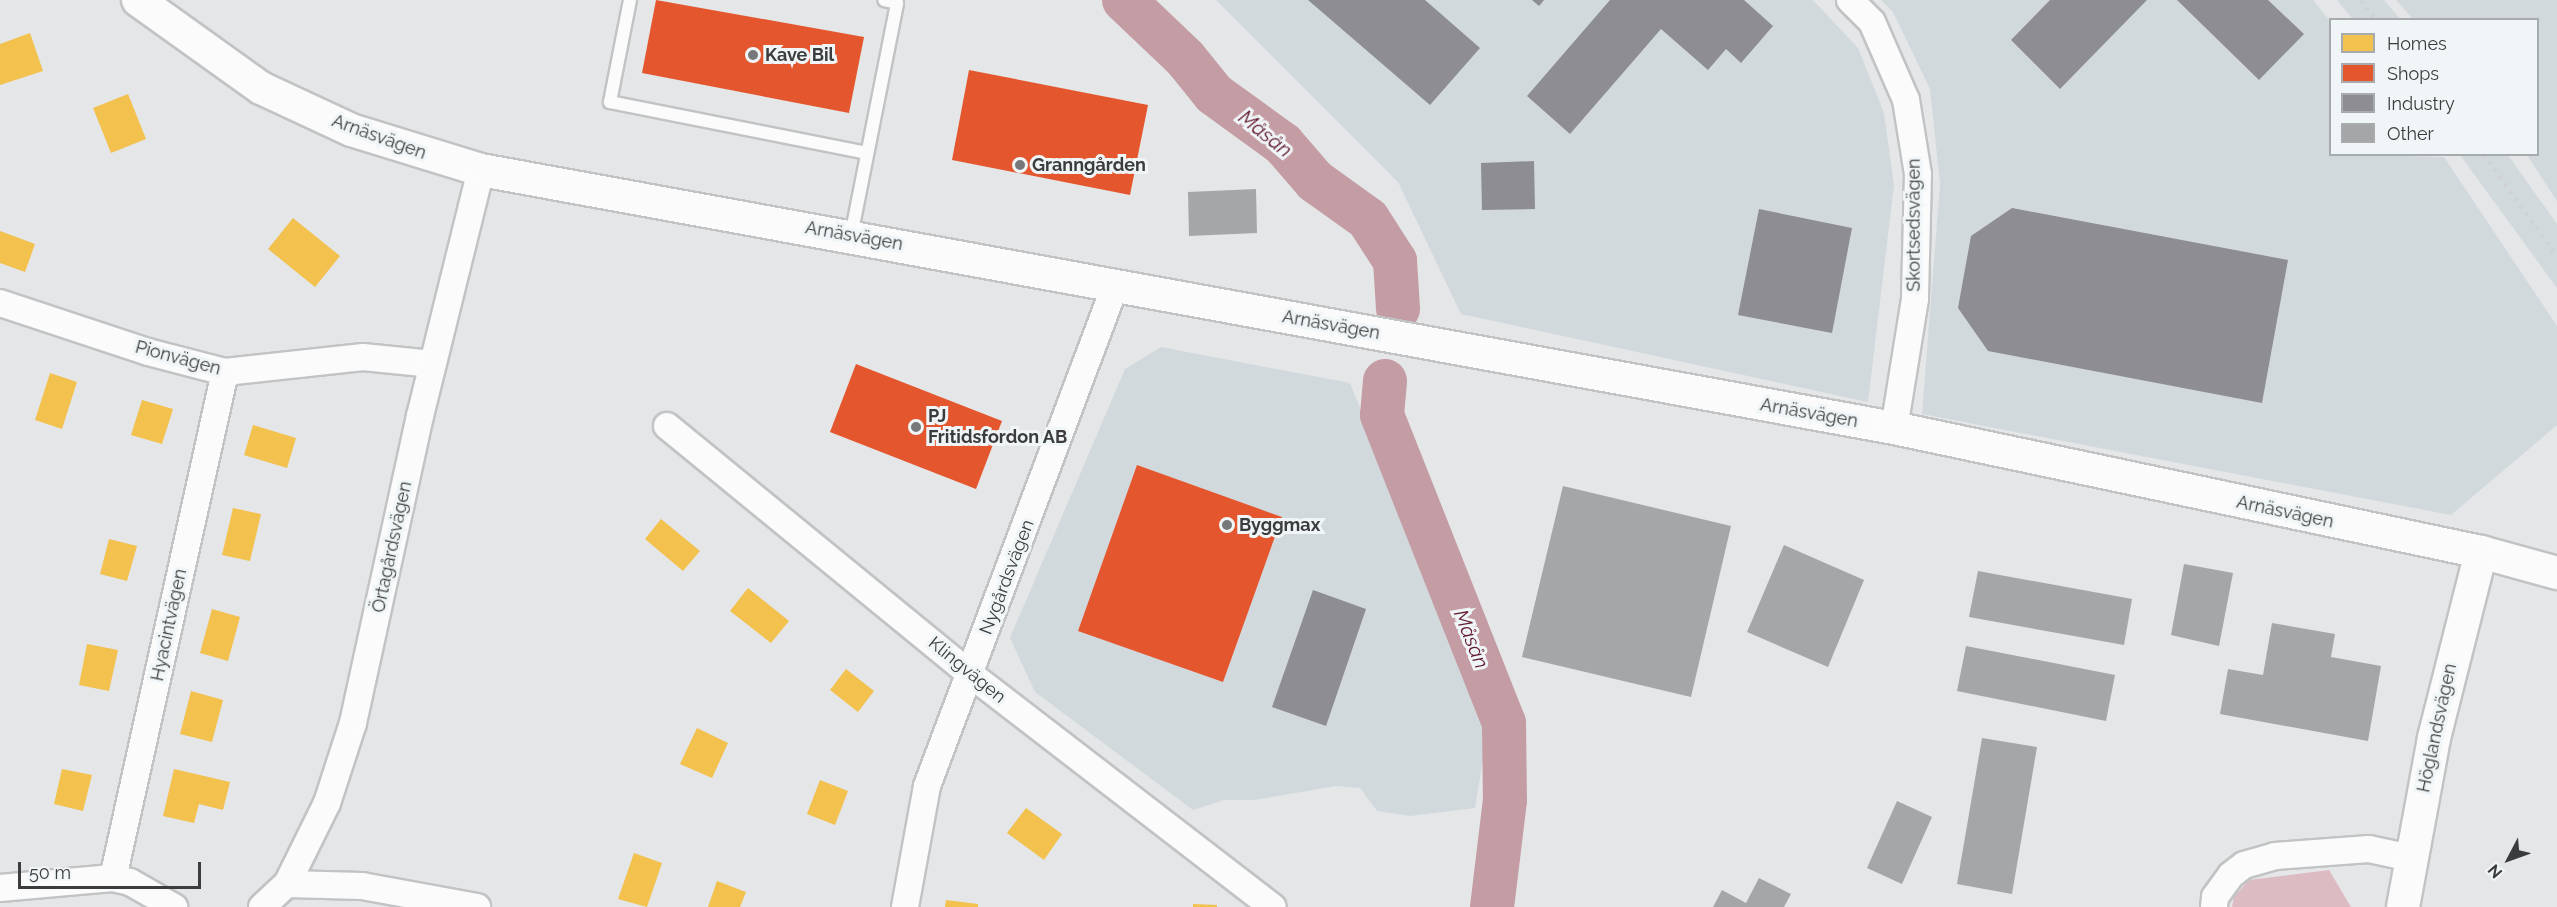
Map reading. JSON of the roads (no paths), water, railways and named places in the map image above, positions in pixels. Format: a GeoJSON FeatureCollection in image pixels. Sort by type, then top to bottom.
{"type":"FeatureCollection","features":[{"type":"Feature","properties":{"kind":"street","name":"Arnäsvägen"},"geometry":{"type":"LineString","coordinates":[[138,0],[261,88],[351,130],[481,170],[1894,428],[2481,552],[2557,573]]}},
{"type":"Feature","properties":{"kind":"street","name":"Skortsedsvägen"},"geometry":{"type":"LineString","coordinates":[[1850,0],[1872,22],[1906,100],[1918,174],[1915,299],[1894,428]]}},
{"type":"Feature","properties":{"kind":"street","name":"Örtagårdsvägen"},"geometry":{"type":"LineString","coordinates":[[262,907],[287,884],[327,803],[353,723],[433,364],[481,170]]}},
{"type":"Feature","properties":{"kind":"street","name":"Nygårdsvägen"},"geometry":{"type":"LineString","coordinates":[[905,907],[927,786],[1115,286]]}},
{"type":"Feature","properties":{"kind":"street","name":"Pionvägen"},"geometry":{"type":"LineString","coordinates":[[0,303],[148,352],[225,372],[363,357],[433,364]]}},
{"type":"Feature","properties":{"kind":"street","name":"Hyacintvägen"},"geometry":{"type":"LineString","coordinates":[[113,878],[225,372]]}},
{"type":"Feature","properties":{"kind":"street","name":"Klingvägen"},"geometry":{"type":"LineString","coordinates":[[667,426],[970,674],[1273,907]]}},
{"type":"Feature","properties":{"kind":"street","name":"Höglandsvägen"},"geometry":{"type":"LineString","coordinates":[[2403,907],[2434,738],[2481,552]]}},
{"type":"Feature","properties":{"kind":"street"},"geometry":{"type":"LineString","coordinates":[[2214,907],[2215,897],[2231,875],[2244,865],[2275,856],[2369,849],[2411,858]]}},
{"type":"Feature","properties":{"kind":"street"},"geometry":{"type":"LineString","coordinates":[[0,888],[113,878],[130,882],[174,907]]}},
{"type":"Feature","properties":{"kind":"street"},"geometry":{"type":"LineString","coordinates":[[287,884],[362,886],[477,907]]}},
{"type":"Feature","properties":{"kind":"lane"},"geometry":{"type":"LineString","coordinates":[[630,0],[610,102],[867,153]]}},
{"type":"Feature","properties":{"kind":"lane"},"geometry":{"type":"LineString","coordinates":[[851,236],[897,3],[884,0]]}},
{"type":"Feature","properties":{"kind":"waterway","name":"Måsån"},"geometry":{"type":"LineString","coordinates":[[1124,0],[1185,58],[1214,94],[1283,144],[1315,181],[1368,219],[1395,261],[1398,309]]}},
{"type":"Feature","properties":{"kind":"waterway","name":"Måsån"},"geometry":{"type":"LineString","coordinates":[[1385,381],[1382,415],[1504,723],[1505,800],[1492,907]]}},
{"type":"Feature","properties":{"kind":"railway"},"geometry":{"type":"LineString","coordinates":[[2361,0],[2374,18]]}},
{"type":"Feature","properties":{"kind":"railway"},"geometry":{"type":"LineString","coordinates":[[2485,156],[2557,256]]}},
{"type":"Feature","properties":{"kind":"place","name":"Kave Bil"},"geometry":{"type":"Point","coordinates":[753,55]}},
{"type":"Feature","properties":{"kind":"place","name":"Granngården"},"geometry":{"type":"Point","coordinates":[1020,165]}},
{"type":"Feature","properties":{"kind":"place","name":"PJ Fritidsfordon AB"},"geometry":{"type":"Point","coordinates":[916,427]}},
{"type":"Feature","properties":{"kind":"place","name":"Byggmax"},"geometry":{"type":"Point","coordinates":[1227,525]}}]}
